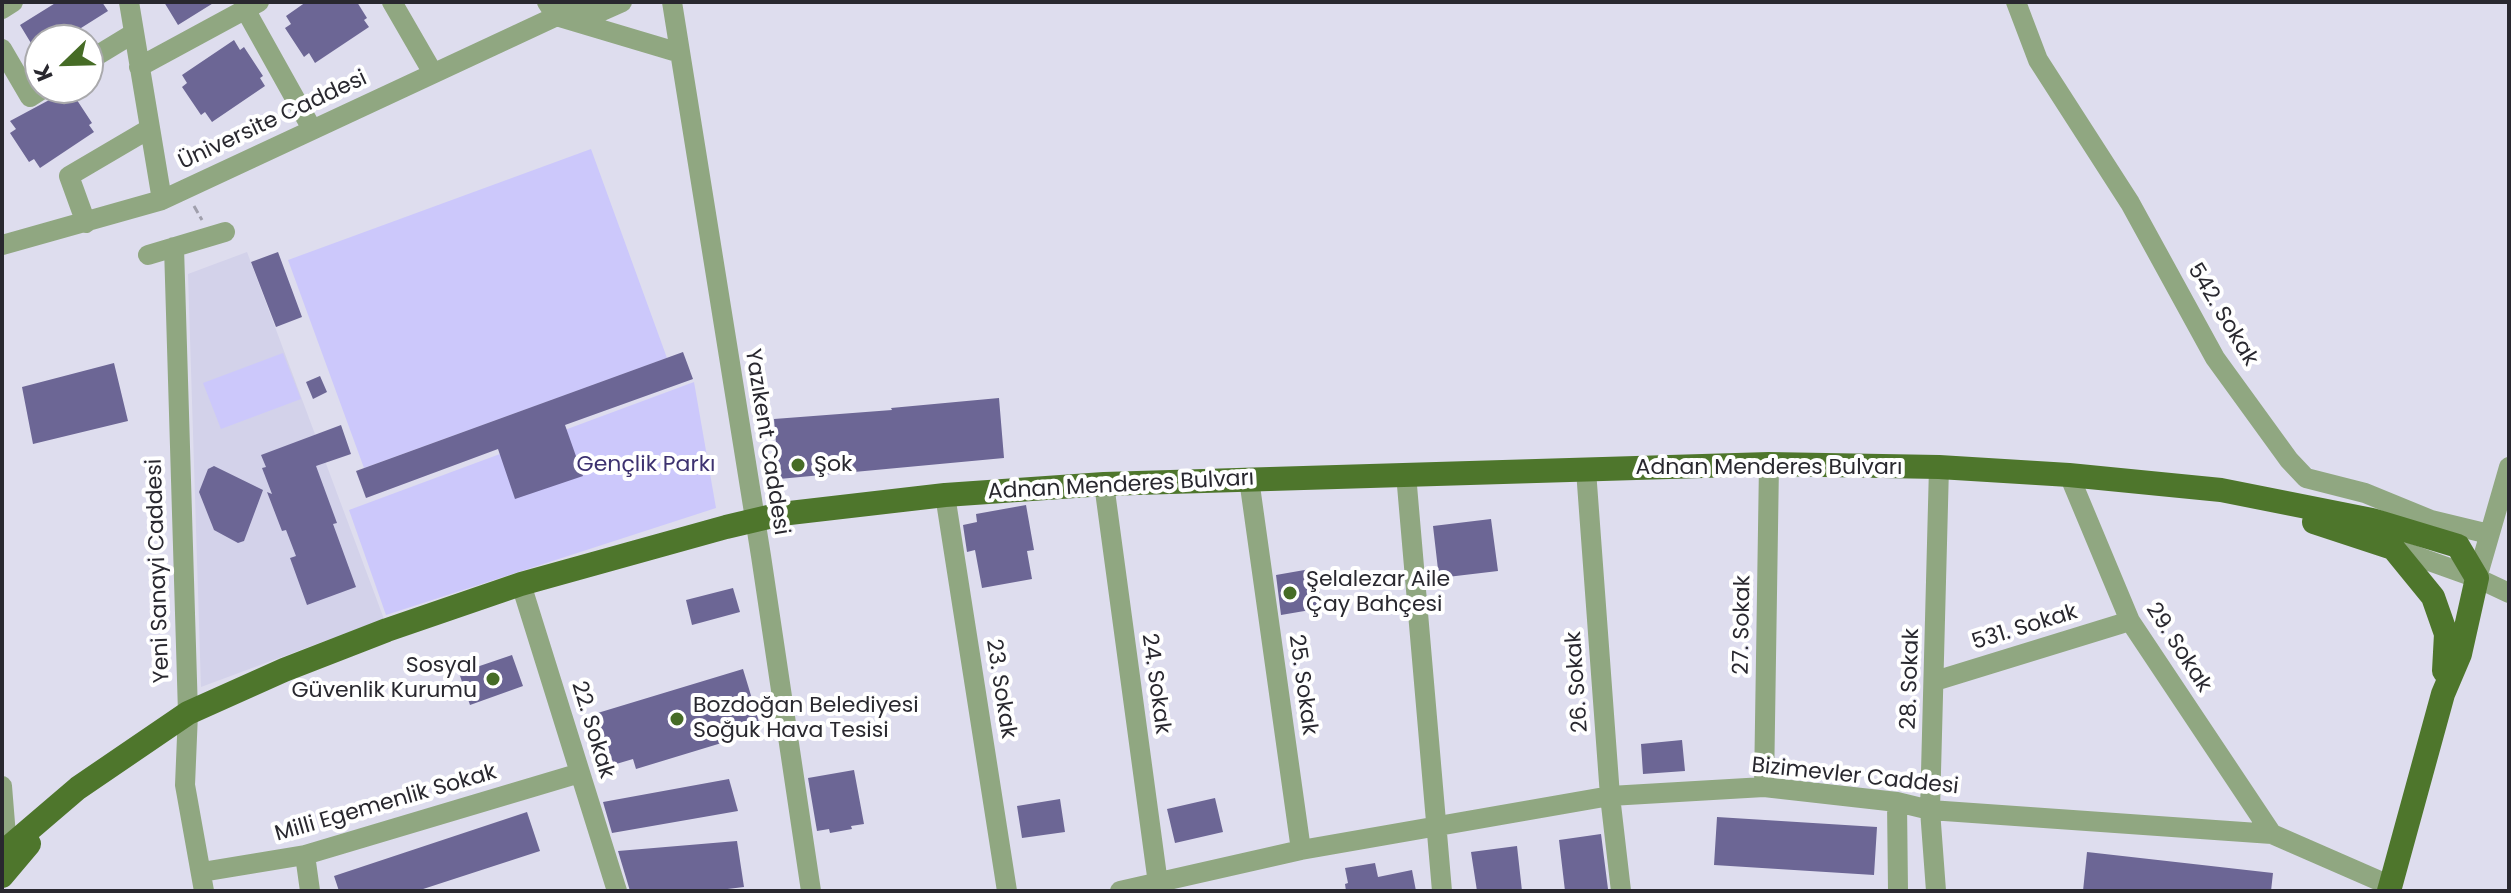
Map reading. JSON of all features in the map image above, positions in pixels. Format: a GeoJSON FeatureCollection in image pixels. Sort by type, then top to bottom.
{"type":"FeatureCollection","features":[{"type":"Feature","properties":{"kind":"main road","name":"Adnan Menderes Bulvarı"},"geometry":{"type":"LineString","coordinates":[[4,851],[78,788],[188,713],[284,670],[387,630],[521,584],[754,520],[781,514],[945,495],[1104,484],[1406,474],[1769,464],[1939,467],[2069,475],[2221,490],[2372,520],[2458,546],[2477,578]]}},
{"type":"Feature","properties":{"kind":"main road","name":"Adnan Menderes Bulvarı"},"geometry":{"type":"LineString","coordinates":[[2221,490],[2393,548]]}},
{"type":"Feature","properties":{"kind":"main road"},"geometry":{"type":"LineString","coordinates":[[2393,548],[2433,597],[2446,634],[2443,694]]}},
{"type":"Feature","properties":{"kind":"main road"},"geometry":{"type":"LineString","coordinates":[[2390,888],[2443,694],[2460,654],[2477,578]]}},
{"type":"Feature","properties":{"kind":"main road","name":"Adnan Menderes Bulvarı"},"geometry":{"type":"LineString","coordinates":[[2,876],[78,788]]}},
{"type":"Feature","properties":{"kind":"street"},"geometry":{"type":"LineString","coordinates":[[2,9],[13,2]]}},
{"type":"Feature","properties":{"kind":"street"},"geometry":{"type":"LineString","coordinates":[[129,2],[162,200]]}},
{"type":"Feature","properties":{"kind":"street"},"geometry":{"type":"LineString","coordinates":[[392,2],[433,73]]}},
{"type":"Feature","properties":{"kind":"street","name":"Üniversite Caddesi"},"geometry":{"type":"LineString","coordinates":[[2,245],[162,200],[433,73],[552,9],[587,2]]}},
{"type":"Feature","properties":{"kind":"street"},"geometry":{"type":"LineString","coordinates":[[577,22],[622,2]]}},
{"type":"Feature","properties":{"kind":"street","name":"Yazıkent Caddesi"},"geometry":{"type":"LineString","coordinates":[[672,2],[811,891]]}},
{"type":"Feature","properties":{"kind":"street","name":"542. Sokak"},"geometry":{"type":"LineString","coordinates":[[2016,2],[2038,60],[2130,203],[2215,358],[2289,460],[2306,478],[2365,493],[2431,520],[2489,534]]}},
{"type":"Feature","properties":{"kind":"street"},"geometry":{"type":"LineString","coordinates":[[139,67],[252,6],[312,129]]}},
{"type":"Feature","properties":{"kind":"street"},"geometry":{"type":"LineString","coordinates":[[552,9],[577,22],[680,53]]}},
{"type":"Feature","properties":{"kind":"street"},"geometry":{"type":"LineString","coordinates":[[104,51],[134,33]]}},
{"type":"Feature","properties":{"kind":"street"},"geometry":{"type":"LineString","coordinates":[[2,49],[24,87]]}},
{"type":"Feature","properties":{"kind":"street"},"geometry":{"type":"LineString","coordinates":[[86,223],[69,176],[149,129]]}},
{"type":"Feature","properties":{"kind":"street"},"geometry":{"type":"LineString","coordinates":[[148,255],[225,232]]}},
{"type":"Feature","properties":{"kind":"street","name":"Yeni Sanayi Caddesi"},"geometry":{"type":"LineString","coordinates":[[174,247],[188,713],[185,785],[203,881]]}},
{"type":"Feature","properties":{"kind":"street","name":"27. Sokak"},"geometry":{"type":"LineString","coordinates":[[1764,787],[1769,464]]}},
{"type":"Feature","properties":{"kind":"street","name":"28. Sokak"},"geometry":{"type":"LineString","coordinates":[[1936,891],[1930,810],[1939,467]]}},
{"type":"Feature","properties":{"kind":"street"},"geometry":{"type":"LineString","coordinates":[[2509,467],[2477,578],[2509,593]]}},
{"type":"Feature","properties":{"kind":"street","name":"26. Sokak"},"geometry":{"type":"LineString","coordinates":[[1586,470],[1610,796],[1621,891]]}},
{"type":"Feature","properties":{"kind":"street"},"geometry":{"type":"LineString","coordinates":[[1406,474],[1442,891]]}},
{"type":"Feature","properties":{"kind":"street","name":"29. Sokak"},"geometry":{"type":"LineString","coordinates":[[2069,475],[2130,621],[2272,834]]}},
{"type":"Feature","properties":{"kind":"street","name":"25. Sokak"},"geometry":{"type":"LineString","coordinates":[[1249,479],[1301,850]]}},
{"type":"Feature","properties":{"kind":"street","name":"24. Sokak"},"geometry":{"type":"LineString","coordinates":[[1104,484],[1158,886]]}},
{"type":"Feature","properties":{"kind":"street","name":"23. Sokak"},"geometry":{"type":"LineString","coordinates":[[945,495],[1007,891]]}},
{"type":"Feature","properties":{"kind":"street","name":"Adnan Menderes Bulvarı"},"geometry":{"type":"LineString","coordinates":[[2393,548],[2477,578]]}},
{"type":"Feature","properties":{"kind":"street","name":"22. Sokak"},"geometry":{"type":"LineString","coordinates":[[521,584],[617,891]]}},
{"type":"Feature","properties":{"kind":"street","name":"531. Sokak"},"geometry":{"type":"LineString","coordinates":[[1935,681],[2130,621]]}},
{"type":"Feature","properties":{"kind":"street","name":"Milli Egemenlik Sokak"},"geometry":{"type":"LineString","coordinates":[[203,881],[305,855],[580,773]]}},
{"type":"Feature","properties":{"kind":"street"},"geometry":{"type":"LineString","coordinates":[[2,786],[4,851]]}},
{"type":"Feature","properties":{"kind":"street","name":"Bizimevler Caddesi"},"geometry":{"type":"LineString","coordinates":[[1120,891],[1158,886],[1301,850],[1610,796],[1764,787],[1897,802],[1930,810],[2272,834],[2390,888]]}},
{"type":"Feature","properties":{"kind":"street"},"geometry":{"type":"LineString","coordinates":[[1897,802],[1898,891]]}},
{"type":"Feature","properties":{"kind":"street"},"geometry":{"type":"LineString","coordinates":[[305,855],[310,891]]}},
{"type":"Feature","properties":{"kind":"path"},"geometry":{"type":"LineString","coordinates":[[204,180],[194,201],[194,210],[204,222],[225,232]]}},
{"type":"Feature","properties":{"kind":"shaded area"},"geometry":{"type":"Polygon","coordinates":[[[247,252],[384,619],[201,687],[188,274],[247,252]]]}},
{"type":"Feature","properties":{"kind":"green space"},"geometry":{"type":"Polygon","coordinates":[[[591,149],[667,358],[364,468],[288,260],[591,149]]]}},
{"type":"Feature","properties":{"kind":"green space"},"geometry":{"type":"Polygon","coordinates":[[[283,353],[301,399],[221,429],[203,383],[283,353]]]}},
{"type":"Feature","properties":{"kind":"green space","name":"Gençlik Parkı"},"geometry":{"type":"Polygon","coordinates":[[[694,382],[716,508],[386,615],[349,510],[694,382]]]}},
{"type":"Feature","properties":{"kind":"building"},"geometry":{"type":"Polygon","coordinates":[[[57,2],[102,2],[108,11],[87,24],[24,24],[24,32],[20,25],[57,2]]]}},
{"type":"Feature","properties":{"kind":"building"},"geometry":{"type":"Polygon","coordinates":[[[164,2],[215,2],[178,25],[164,2]]]}},
{"type":"Feature","properties":{"kind":"building"},"geometry":{"type":"Polygon","coordinates":[[[306,2],[357,2],[369,27],[315,63],[309,53],[304,57],[285,28],[291,24],[286,16],[306,2]]]}},
{"type":"Feature","properties":{"kind":"building"},"geometry":{"type":"Polygon","coordinates":[[[234,40],[240,50],[244,47],[263,76],[260,78],[265,86],[212,122],[205,112],[201,115],[182,87],[187,83],[182,75],[234,40]]]}},
{"type":"Feature","properties":{"kind":"building"},"geometry":{"type":"Polygon","coordinates":[[[42,104],[80,104],[94,132],[40,168],[34,159],[29,162],[10,133],[16,129],[10,121],[42,104]]]}},
{"type":"Feature","properties":{"kind":"building"},"geometry":{"type":"Polygon","coordinates":[[[278,252],[302,317],[276,327],[251,262],[278,252]]]}},
{"type":"Feature","properties":{"kind":"building"},"geometry":{"type":"Polygon","coordinates":[[[683,352],[693,379],[565,425],[583,476],[515,499],[498,449],[366,498],[356,471],[683,352]]]}},
{"type":"Feature","properties":{"kind":"building"},"geometry":{"type":"Polygon","coordinates":[[[114,363],[128,421],[33,444],[22,387],[114,363]]]}},
{"type":"Feature","properties":{"kind":"building"},"geometry":{"type":"Polygon","coordinates":[[[320,376],[327,392],[313,399],[306,382],[320,376]]]}},
{"type":"Feature","properties":{"kind":"building"},"geometry":{"type":"Polygon","coordinates":[[[999,398],[1004,458],[779,479],[774,419],[999,398]]]}},
{"type":"Feature","properties":{"kind":"building"},"geometry":{"type":"Polygon","coordinates":[[[341,425],[351,454],[316,466],[356,587],[307,605],[290,558],[296,556],[286,530],[282,531],[267,492],[272,494],[262,468],[266,467],[261,455],[341,425]]]}},
{"type":"Feature","properties":{"kind":"building"},"geometry":{"type":"Polygon","coordinates":[[[214,466],[263,490],[244,541],[238,543],[214,530],[199,492],[208,469],[214,466]]]}},
{"type":"Feature","properties":{"kind":"building"},"geometry":{"type":"Polygon","coordinates":[[[1026,505],[1034,550],[1027,551],[1032,579],[982,588],[975,550],[967,552],[963,525],[977,522],[976,514],[1026,505]]]}},
{"type":"Feature","properties":{"kind":"building"},"geometry":{"type":"Polygon","coordinates":[[[1491,519],[1498,571],[1439,578],[1433,526],[1491,519]]]}},
{"type":"Feature","properties":{"kind":"building"},"geometry":{"type":"Polygon","coordinates":[[[1316,568],[1322,608],[1281,615],[1276,575],[1316,568]]]}},
{"type":"Feature","properties":{"kind":"building"},"geometry":{"type":"Polygon","coordinates":[[[733,588],[740,612],[692,625],[686,600],[733,588]]]}},
{"type":"Feature","properties":{"kind":"building"},"geometry":{"type":"Polygon","coordinates":[[[512,655],[523,686],[470,705],[459,673],[512,655]]]}},
{"type":"Feature","properties":{"kind":"building"},"geometry":{"type":"Polygon","coordinates":[[[743,669],[759,722],[736,729],[738,738],[636,769],[633,759],[606,767],[591,715],[743,669]]]}},
{"type":"Feature","properties":{"kind":"building"},"geometry":{"type":"Polygon","coordinates":[[[1682,740],[1685,771],[1643,774],[1641,744],[1682,740]]]}},
{"type":"Feature","properties":{"kind":"building"},"geometry":{"type":"Polygon","coordinates":[[[854,770],[864,824],[830,833],[829,829],[817,831],[808,778],[854,770]]]}},
{"type":"Feature","properties":{"kind":"building"},"geometry":{"type":"Polygon","coordinates":[[[729,779],[738,811],[612,833],[603,802],[729,779]]]}},
{"type":"Feature","properties":{"kind":"building"},"geometry":{"type":"Polygon","coordinates":[[[1215,798],[1223,832],[1175,843],[1167,809],[1215,798]]]}},
{"type":"Feature","properties":{"kind":"building"},"geometry":{"type":"Polygon","coordinates":[[[1060,799],[1065,832],[1022,838],[1017,806],[1060,799]]]}},
{"type":"Feature","properties":{"kind":"building"},"geometry":{"type":"Polygon","coordinates":[[[527,812],[540,851],[417,891],[339,891],[334,876],[527,812]]]}},
{"type":"Feature","properties":{"kind":"building"},"geometry":{"type":"Polygon","coordinates":[[[1717,817],[1877,827],[1874,875],[1714,865],[1717,817]]]}},
{"type":"Feature","properties":{"kind":"building"},"geometry":{"type":"Polygon","coordinates":[[[1601,834],[1608,889],[1565,891],[1559,840],[1601,834]]]}},
{"type":"Feature","properties":{"kind":"building"},"geometry":{"type":"Polygon","coordinates":[[[737,841],[744,887],[711,891],[630,891],[618,851],[737,841]]]}},
{"type":"Feature","properties":{"kind":"building"},"geometry":{"type":"Polygon","coordinates":[[[1517,846],[1522,891],[1477,891],[1471,852],[1517,846]]]}},
{"type":"Feature","properties":{"kind":"building"},"geometry":{"type":"Polygon","coordinates":[[[2087,852],[2273,873],[2271,891],[2083,891],[2087,852]]]}},
{"type":"Feature","properties":{"kind":"building"},"geometry":{"type":"Polygon","coordinates":[[[1375,863],[1378,877],[1412,870],[1416,891],[1346,891],[1345,868],[1375,863]]]}},
{"type":"Feature","properties":{"kind":"place","name":"Şok"},"geometry":{"type":"Point","coordinates":[798,465]}},
{"type":"Feature","properties":{"kind":"place","name":"Şelalezar Aile Çay Bahçesi"},"geometry":{"type":"Point","coordinates":[1290,593]}},
{"type":"Feature","properties":{"kind":"place","name":"Sosyal Güvenlik Kurumu"},"geometry":{"type":"Point","coordinates":[493,679]}},
{"type":"Feature","properties":{"kind":"place","name":"Bozdoğan Belediyesi Soğuk Hava Tesisi"},"geometry":{"type":"Point","coordinates":[677,719]}}]}
